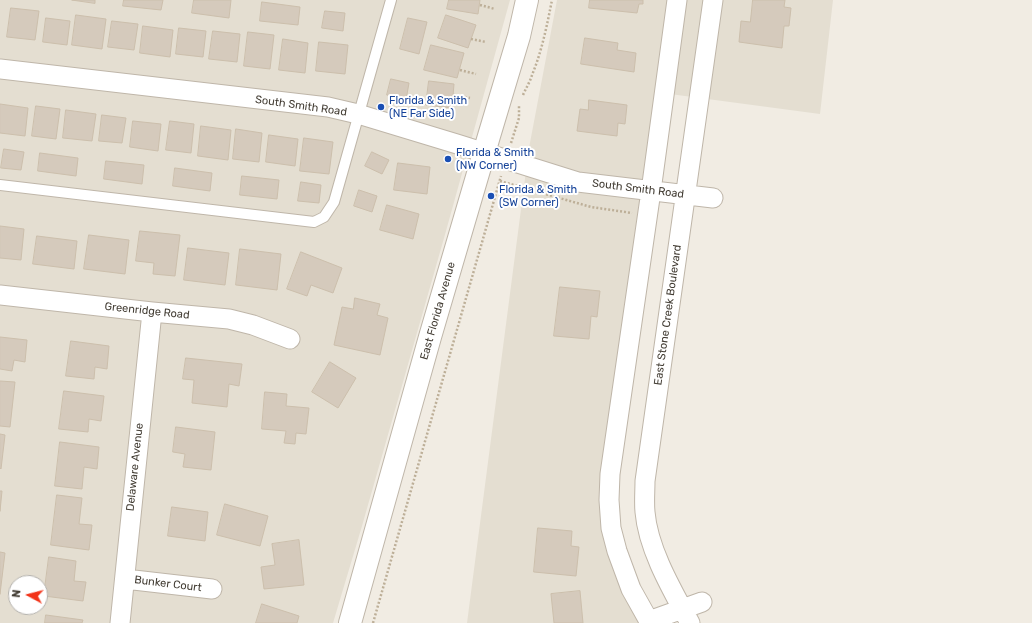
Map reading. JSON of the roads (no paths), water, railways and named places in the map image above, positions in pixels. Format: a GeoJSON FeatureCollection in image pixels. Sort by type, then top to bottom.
{"type":"FeatureCollection","features":[{"type":"Feature","properties":{"kind":"street","name":"East Florida Avenue"},"geometry":{"type":"LineString","coordinates":[[350,623],[401,439],[519,36],[527,0]]}},
{"type":"Feature","properties":{"kind":"street"},"geometry":{"type":"LineString","coordinates":[[677,0],[610,474],[609,500],[611,528],[617,551],[631,589],[650,622],[686,616],[702,602]]}},
{"type":"Feature","properties":{"kind":"street","name":"East Stone Creek Boulevard"},"geometry":{"type":"LineString","coordinates":[[686,616],[658,561],[648,533],[645,512],[645,481],[713,0]]}},
{"type":"Feature","properties":{"kind":"street","name":"South Smith Road"},"geometry":{"type":"LineString","coordinates":[[0,69],[328,107],[358,114],[578,182],[713,198]]}},
{"type":"Feature","properties":{"kind":"street","name":"Greenridge Road"},"geometry":{"type":"LineString","coordinates":[[0,295],[229,319],[253,325],[290,340]]}},
{"type":"Feature","properties":{"kind":"street","name":"Delaware Avenue"},"geometry":{"type":"LineString","coordinates":[[120,623],[152,312]]}},
{"type":"Feature","properties":{"kind":"street","name":"Bunker Court"},"geometry":{"type":"LineString","coordinates":[[125,579],[212,589]]}},
{"type":"Feature","properties":{"kind":"lane"},"geometry":{"type":"LineString","coordinates":[[0,186],[314,222],[324,217],[334,202],[391,0]]}},
{"type":"Feature","properties":{"kind":"place","name":"Florida & Smith (NE Far Side)"},"geometry":{"type":"Point","coordinates":[381,107]}},
{"type":"Feature","properties":{"kind":"place","name":"Florida & Smith (NW Corner)"},"geometry":{"type":"Point","coordinates":[448,159]}},
{"type":"Feature","properties":{"kind":"place","name":"Florida & Smith (SW Corner)"},"geometry":{"type":"Point","coordinates":[491,196]}}]}
